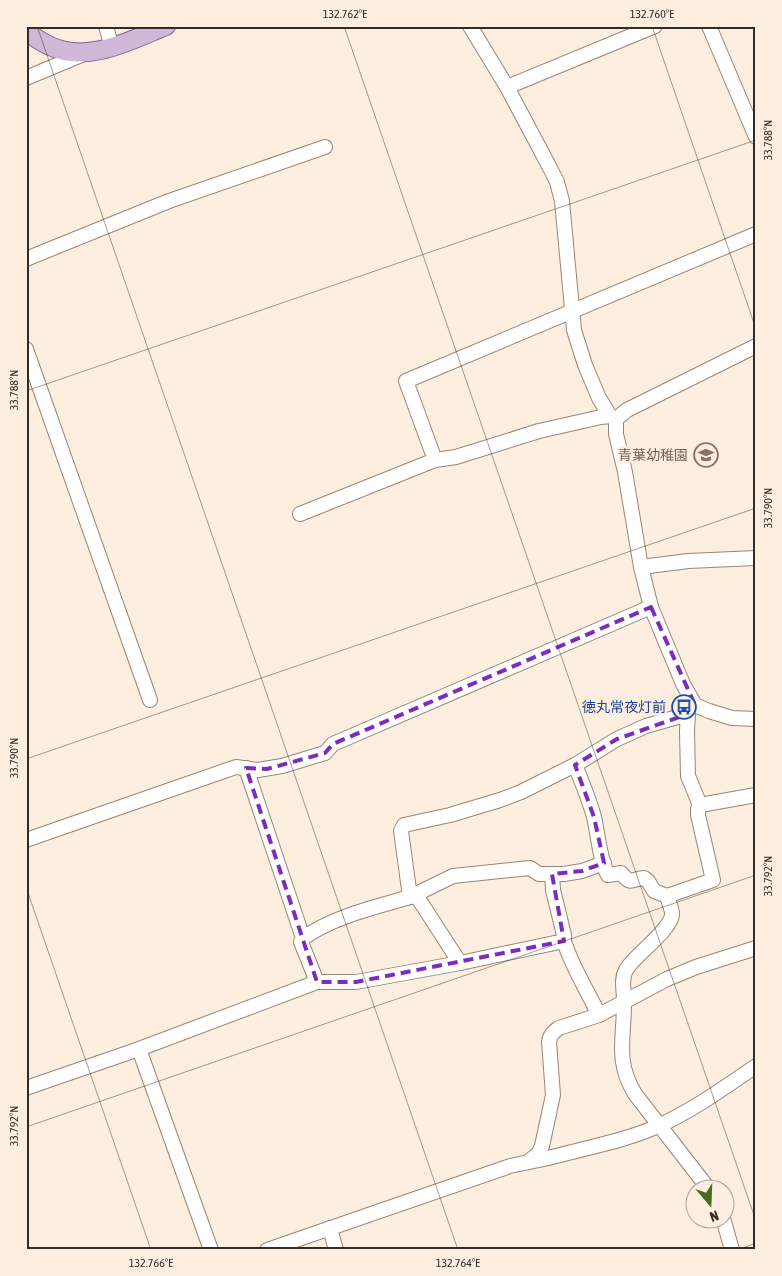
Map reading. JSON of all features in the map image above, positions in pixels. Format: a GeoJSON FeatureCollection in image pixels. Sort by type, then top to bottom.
{"type":"FeatureCollection","features":[{"type":"Feature","properties":{"kind":"main road"},"geometry":{"type":"LineString","coordinates":[[26,32],[60,50],[87,53],[112,48],[166,26]]}},
{"type":"Feature","properties":{"kind":"street"},"geometry":{"type":"LineString","coordinates":[[106,26],[112,48]]}},
{"type":"Feature","properties":{"kind":"street"},"geometry":{"type":"LineString","coordinates":[[470,26],[507,87],[557,182],[562,201],[574,330],[585,365],[599,398],[613,417],[626,472],[641,567],[651,607],[683,684],[691,710],[686,731],[688,776],[700,805],[698,815],[713,880],[666,896],[654,891],[644,878],[631,882],[621,873],[608,875],[592,809],[575,765]]}},
{"type":"Feature","properties":{"kind":"street"},"geometry":{"type":"LineString","coordinates":[[507,87],[655,26]]}},
{"type":"Feature","properties":{"kind":"street"},"geometry":{"type":"LineString","coordinates":[[709,26],[756,137]]}},
{"type":"Feature","properties":{"kind":"street"},"geometry":{"type":"LineString","coordinates":[[26,78],[87,53]]}},
{"type":"Feature","properties":{"kind":"street"},"geometry":{"type":"LineString","coordinates":[[26,259],[169,202],[325,147]]}},
{"type":"Feature","properties":{"kind":"street"},"geometry":{"type":"LineString","coordinates":[[435,460],[406,381],[756,234]]}},
{"type":"Feature","properties":{"kind":"street"},"geometry":{"type":"LineString","coordinates":[[300,514],[435,460],[456,457],[539,431],[613,417],[756,346]]}},
{"type":"Feature","properties":{"kind":"street"},"geometry":{"type":"LineString","coordinates":[[26,349],[150,700]]}},
{"type":"Feature","properties":{"kind":"street"},"geometry":{"type":"LineString","coordinates":[[641,567],[688,560],[756,558]]}},
{"type":"Feature","properties":{"kind":"street"},"geometry":{"type":"LineString","coordinates":[[26,840],[236,767],[258,770],[282,766],[325,753],[333,744],[651,607]]}},
{"type":"Feature","properties":{"kind":"street"},"geometry":{"type":"LineString","coordinates":[[460,963],[413,896],[400,831],[404,825],[450,815],[521,792],[575,765],[617,739],[646,726],[691,710],[732,718],[756,719]]}},
{"type":"Feature","properties":{"kind":"street"},"geometry":{"type":"LineString","coordinates":[[246,768],[303,938],[301,942],[317,982]]}},
{"type":"Feature","properties":{"kind":"street"},"geometry":{"type":"LineString","coordinates":[[700,805],[756,795]]}},
{"type":"Feature","properties":{"kind":"street"},"geometry":{"type":"LineString","coordinates":[[303,938],[338,918],[413,896],[453,876],[530,868],[539,874],[564,874],[582,871],[604,862]]}},
{"type":"Feature","properties":{"kind":"street"},"geometry":{"type":"LineString","coordinates":[[552,874],[553,890],[564,941],[579,977],[599,1015]]}},
{"type":"Feature","properties":{"kind":"street"},"geometry":{"type":"LineString","coordinates":[[666,896],[672,917],[656,938],[626,968],[622,988],[625,1001],[621,1052],[628,1082],[700,1178]]}},
{"type":"Feature","properties":{"kind":"street"},"geometry":{"type":"LineString","coordinates":[[26,1088],[139,1049],[317,982],[356,982],[564,941]]}},
{"type":"Feature","properties":{"kind":"street"},"geometry":{"type":"LineString","coordinates":[[528,1163],[538,1154],[542,1146],[553,1095],[549,1042],[553,1032],[559,1028],[599,1015],[667,979],[756,948]]}},
{"type":"Feature","properties":{"kind":"street"},"geometry":{"type":"LineString","coordinates":[[139,1049],[211,1250]]}},
{"type":"Feature","properties":{"kind":"street"},"geometry":{"type":"LineString","coordinates":[[267,1250],[510,1166],[609,1143],[641,1133],[710,1097],[756,1066]]}},
{"type":"Feature","properties":{"kind":"street"},"geometry":{"type":"LineString","coordinates":[[330,1228],[336,1250]]}},
{"type":"Feature","properties":{"kind":"street"},"geometry":{"type":"LineString","coordinates":[[726,1228],[732,1250]]}},
{"type":"Feature","properties":{"kind":"highlighted area"},"geometry":{"type":"Polygon","coordinates":[[[651,607],[695,705],[688,714],[617,739],[575,765],[594,817],[604,863],[582,871],[552,874],[564,941],[356,982],[317,982],[246,768],[267,769],[325,753],[333,744],[651,607]]]}},
{"type":"Feature","properties":{"kind":"place","name":"青葉幼稚園"},"geometry":{"type":"Point","coordinates":[706,455]}},
{"type":"Feature","properties":{"kind":"place","name":"徳丸常夜灯前"},"geometry":{"type":"Point","coordinates":[684,707]}}]}
